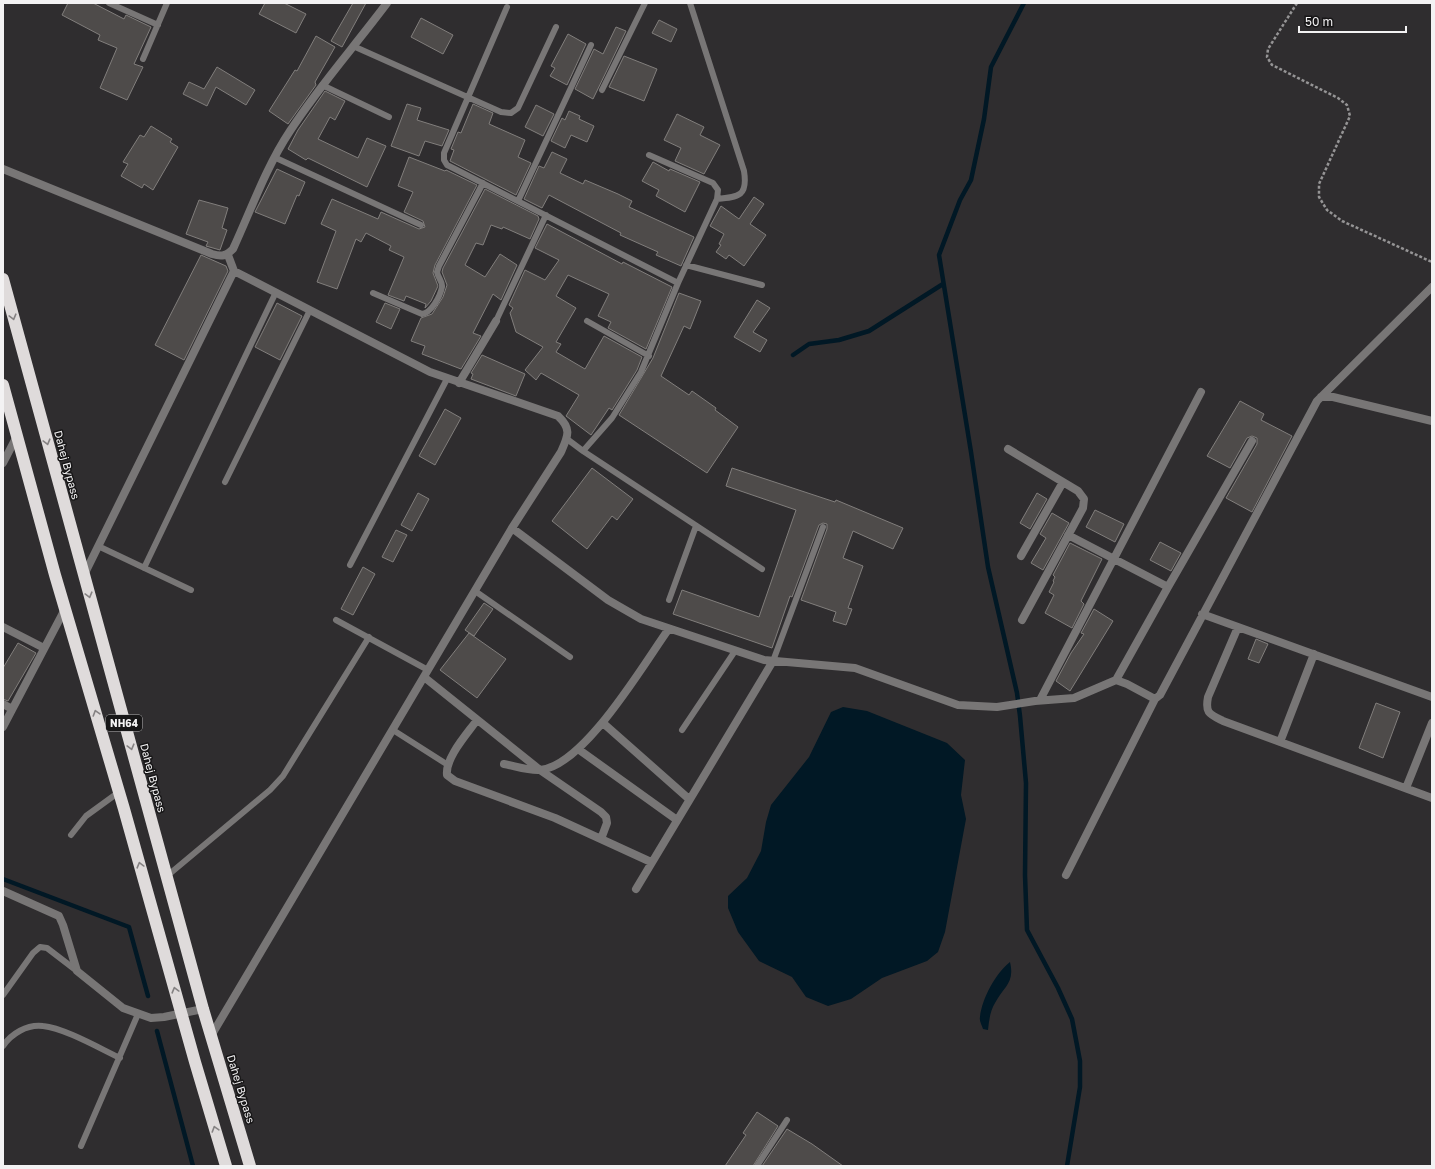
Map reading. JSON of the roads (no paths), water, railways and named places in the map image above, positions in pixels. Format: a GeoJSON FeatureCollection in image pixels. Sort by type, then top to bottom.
{"type":"FeatureCollection","features":[{"type":"Feature","properties":{"kind":"highway","name":"Dahej Bypass"},"geometry":{"type":"LineString","coordinates":[[3,279],[203,1009],[250,1166]]}},
{"type":"Feature","properties":{"kind":"highway","name":"NH64"},"geometry":{"type":"LineString","coordinates":[[3,385],[65,609],[226,1166]]}},
{"type":"Feature","properties":{"kind":"street"},"geometry":{"type":"LineString","coordinates":[[3,170],[212,254],[220,257],[228,255],[233,249],[289,133],[322,85],[387,3]]}},
{"type":"Feature","properties":{"kind":"street"},"geometry":{"type":"LineString","coordinates":[[211,1036],[512,528],[567,440],[568,430],[566,423],[558,416],[447,379],[413,364],[234,271],[228,255]]}},
{"type":"Feature","properties":{"kind":"street"},"geometry":{"type":"LineString","coordinates":[[84,575],[234,271]]}},
{"type":"Feature","properties":{"kind":"street"},"geometry":{"type":"LineString","coordinates":[[1066,875],[1155,699],[1160,695],[1202,614],[1256,517],[1310,411],[1322,397],[1432,287]]}},
{"type":"Feature","properties":{"kind":"street"},"geometry":{"type":"LineString","coordinates":[[459,383],[496,321]]}},
{"type":"Feature","properties":{"kind":"street"},"geometry":{"type":"LineString","coordinates":[[1038,700],[1201,392]]}},
{"type":"Feature","properties":{"kind":"street"},"geometry":{"type":"LineString","coordinates":[[1322,397],[1333,397],[1432,421]]}},
{"type":"Feature","properties":{"kind":"street"},"geometry":{"type":"LineString","coordinates":[[3,463],[17,436]]}},
{"type":"Feature","properties":{"kind":"street"},"geometry":{"type":"LineString","coordinates":[[512,528],[608,600],[641,620],[735,651],[772,661],[855,668],[945,702],[958,705],[997,707],[1038,700],[1074,698],[1116,680],[1252,441]]}},
{"type":"Feature","properties":{"kind":"street"},"geometry":{"type":"LineString","coordinates":[[1008,449],[1078,491],[1084,499],[1083,508],[1022,620]]}},
{"type":"Feature","properties":{"kind":"street"},"geometry":{"type":"LineString","coordinates":[[1021,556],[1063,482]]}},
{"type":"Feature","properties":{"kind":"street"},"geometry":{"type":"LineString","coordinates":[[1068,535],[1168,587]]}},
{"type":"Feature","properties":{"kind":"street"},"geometry":{"type":"LineString","coordinates":[[3,727],[65,609]]}},
{"type":"Feature","properties":{"kind":"street"},"geometry":{"type":"LineString","coordinates":[[1202,614],[1432,696]]}},
{"type":"Feature","properties":{"kind":"street"},"geometry":{"type":"LineString","coordinates":[[3,627],[44,648]]}},
{"type":"Feature","properties":{"kind":"street"},"geometry":{"type":"LineString","coordinates":[[1238,627],[1208,697],[1206,707],[1208,712],[1213,716],[1280,742],[1432,798]]}},
{"type":"Feature","properties":{"kind":"street"},"geometry":{"type":"LineString","coordinates":[[504,764],[540,770],[555,765],[578,749],[602,723],[668,630]]}},
{"type":"Feature","properties":{"kind":"street"},"geometry":{"type":"LineString","coordinates":[[1280,742],[1314,654]]}},
{"type":"Feature","properties":{"kind":"street"},"geometry":{"type":"LineString","coordinates":[[636,889],[772,661]]}},
{"type":"Feature","properties":{"kind":"street"},"geometry":{"type":"LineString","coordinates":[[426,674],[477,720],[540,770],[606,817],[607,823],[601,839]]}},
{"type":"Feature","properties":{"kind":"street"},"geometry":{"type":"LineString","coordinates":[[1116,680],[1127,684],[1155,699]]}},
{"type":"Feature","properties":{"kind":"street"},"geometry":{"type":"LineString","coordinates":[[3,704],[12,709]]}},
{"type":"Feature","properties":{"kind":"street"},"geometry":{"type":"LineString","coordinates":[[477,720],[448,765],[448,775],[455,781],[524,806],[652,862]]}},
{"type":"Feature","properties":{"kind":"street"},"geometry":{"type":"LineString","coordinates":[[602,723],[690,799]]}},
{"type":"Feature","properties":{"kind":"street"},"geometry":{"type":"LineString","coordinates":[[1406,788],[1432,723]]}},
{"type":"Feature","properties":{"kind":"street"},"geometry":{"type":"LineString","coordinates":[[578,749],[677,820]]}},
{"type":"Feature","properties":{"kind":"street"},"geometry":{"type":"LineString","coordinates":[[3,891],[59,916],[68,938],[76,971],[123,1008],[151,1018],[203,1009]]}},
{"type":"Feature","properties":{"kind":"lane"},"geometry":{"type":"LineString","coordinates":[[109,3],[158,25]]}},
{"type":"Feature","properties":{"kind":"lane"},"geometry":{"type":"LineString","coordinates":[[143,59],[167,3]]}},
{"type":"Feature","properties":{"kind":"lane"},"geometry":{"type":"LineString","coordinates":[[602,90],[645,3]]}},
{"type":"Feature","properties":{"kind":"lane"},"geometry":{"type":"LineString","coordinates":[[690,3],[744,171],[746,184],[742,193],[717,199]]}},
{"type":"Feature","properties":{"kind":"lane"},"geometry":{"type":"LineString","coordinates":[[506,7],[444,153],[444,160],[447,165],[678,283]]}},
{"type":"Feature","properties":{"kind":"lane"},"geometry":{"type":"LineString","coordinates":[[353,46],[501,112],[511,113],[518,108],[556,27]]}},
{"type":"Feature","properties":{"kind":"lane"},"geometry":{"type":"LineString","coordinates":[[518,201],[591,45]]}},
{"type":"Feature","properties":{"kind":"lane"},"geometry":{"type":"LineString","coordinates":[[322,85],[389,118]]}},
{"type":"Feature","properties":{"kind":"lane"},"geometry":{"type":"LineString","coordinates":[[584,451],[612,418],[642,372],[678,283],[717,199],[718,190],[713,183],[649,155]]}},
{"type":"Feature","properties":{"kind":"lane"},"geometry":{"type":"LineString","coordinates":[[276,158],[421,225]]}},
{"type":"Feature","properties":{"kind":"lane"},"geometry":{"type":"LineString","coordinates":[[374,293],[422,314],[431,310],[442,288],[437,272],[439,266],[483,183]]}},
{"type":"Feature","properties":{"kind":"lane"},"geometry":{"type":"LineString","coordinates":[[496,321],[546,215]]}},
{"type":"Feature","properties":{"kind":"lane"},"geometry":{"type":"LineString","coordinates":[[686,265],[762,285]]}},
{"type":"Feature","properties":{"kind":"lane"},"geometry":{"type":"LineString","coordinates":[[144,568],[276,292]]}},
{"type":"Feature","properties":{"kind":"lane"},"geometry":{"type":"LineString","coordinates":[[226,482],[310,310]]}},
{"type":"Feature","properties":{"kind":"lane"},"geometry":{"type":"LineString","coordinates":[[587,321],[649,356]]}},
{"type":"Feature","properties":{"kind":"lane"},"geometry":{"type":"LineString","coordinates":[[350,565],[447,379]]}},
{"type":"Feature","properties":{"kind":"lane"},"geometry":{"type":"LineString","coordinates":[[567,440],[762,570]]}},
{"type":"Feature","properties":{"kind":"lane"},"geometry":{"type":"LineString","coordinates":[[669,600],[696,526]]}},
{"type":"Feature","properties":{"kind":"lane"},"geometry":{"type":"LineString","coordinates":[[772,661],[823,527]]}},
{"type":"Feature","properties":{"kind":"lane"},"geometry":{"type":"LineString","coordinates":[[98,546],[191,590]]}},
{"type":"Feature","properties":{"kind":"lane"},"geometry":{"type":"LineString","coordinates":[[475,591],[570,657]]}},
{"type":"Feature","properties":{"kind":"lane"},"geometry":{"type":"LineString","coordinates":[[336,620],[369,638],[426,674]]}},
{"type":"Feature","properties":{"kind":"lane"},"geometry":{"type":"LineString","coordinates":[[166,876],[270,790],[283,776],[369,638]]}},
{"type":"Feature","properties":{"kind":"lane"},"geometry":{"type":"LineString","coordinates":[[682,730],[735,651]]}},
{"type":"Feature","properties":{"kind":"lane"},"geometry":{"type":"LineString","coordinates":[[393,730],[448,765]]}},
{"type":"Feature","properties":{"kind":"lane"},"geometry":{"type":"LineString","coordinates":[[71,835],[86,816],[119,792]]}},
{"type":"Feature","properties":{"kind":"lane"},"geometry":{"type":"LineString","coordinates":[[3,995],[33,953],[40,947],[47,948],[76,971]]}},
{"type":"Feature","properties":{"kind":"lane"},"geometry":{"type":"LineString","coordinates":[[81,1146],[138,1014]]}},
{"type":"Feature","properties":{"kind":"lane"},"geometry":{"type":"LineString","coordinates":[[3,1046],[9,1038],[25,1028],[42,1025],[57,1029],[120,1058]]}},
{"type":"Feature","properties":{"kind":"lane"},"geometry":{"type":"LineString","coordinates":[[757,1166],[787,1120]]}},
{"type":"Feature","properties":{"kind":"water"},"geometry":{"type":"Polygon","coordinates":[[[843,707],[867,711],[947,743],[965,760],[961,795],[966,819],[945,932],[938,952],[927,961],[882,978],[851,999],[828,1006],[806,997],[792,977],[759,961],[738,932],[728,908],[728,896],[747,878],[761,851],[766,822],[771,805],[809,757],[831,712],[843,707]]]}},
{"type":"Feature","properties":{"kind":"water"},"geometry":{"type":"Polygon","coordinates":[[[1010,962],[1010,980],[993,1006],[988,1030],[983,1029],[980,1022],[981,1010],[990,986],[1010,962]]]}},
{"type":"Feature","properties":{"kind":"waterway"},"geometry":{"type":"LineString","coordinates":[[1024,3],[991,67],[984,119],[971,180],[960,200],[939,255],[988,567],[1017,693],[1020,716],[1026,783],[1025,875],[1027,930],[1058,988],[1072,1019],[1080,1061],[1080,1087],[1067,1166]]}},
{"type":"Feature","properties":{"kind":"waterway"},"geometry":{"type":"LineString","coordinates":[[793,355],[809,344],[839,340],[869,331],[943,284]]}},
{"type":"Feature","properties":{"kind":"waterway"},"geometry":{"type":"LineString","coordinates":[[3,879],[129,927],[148,996]]}},
{"type":"Feature","properties":{"kind":"waterway"},"geometry":{"type":"LineString","coordinates":[[157,1031],[193,1166]]}}]}
